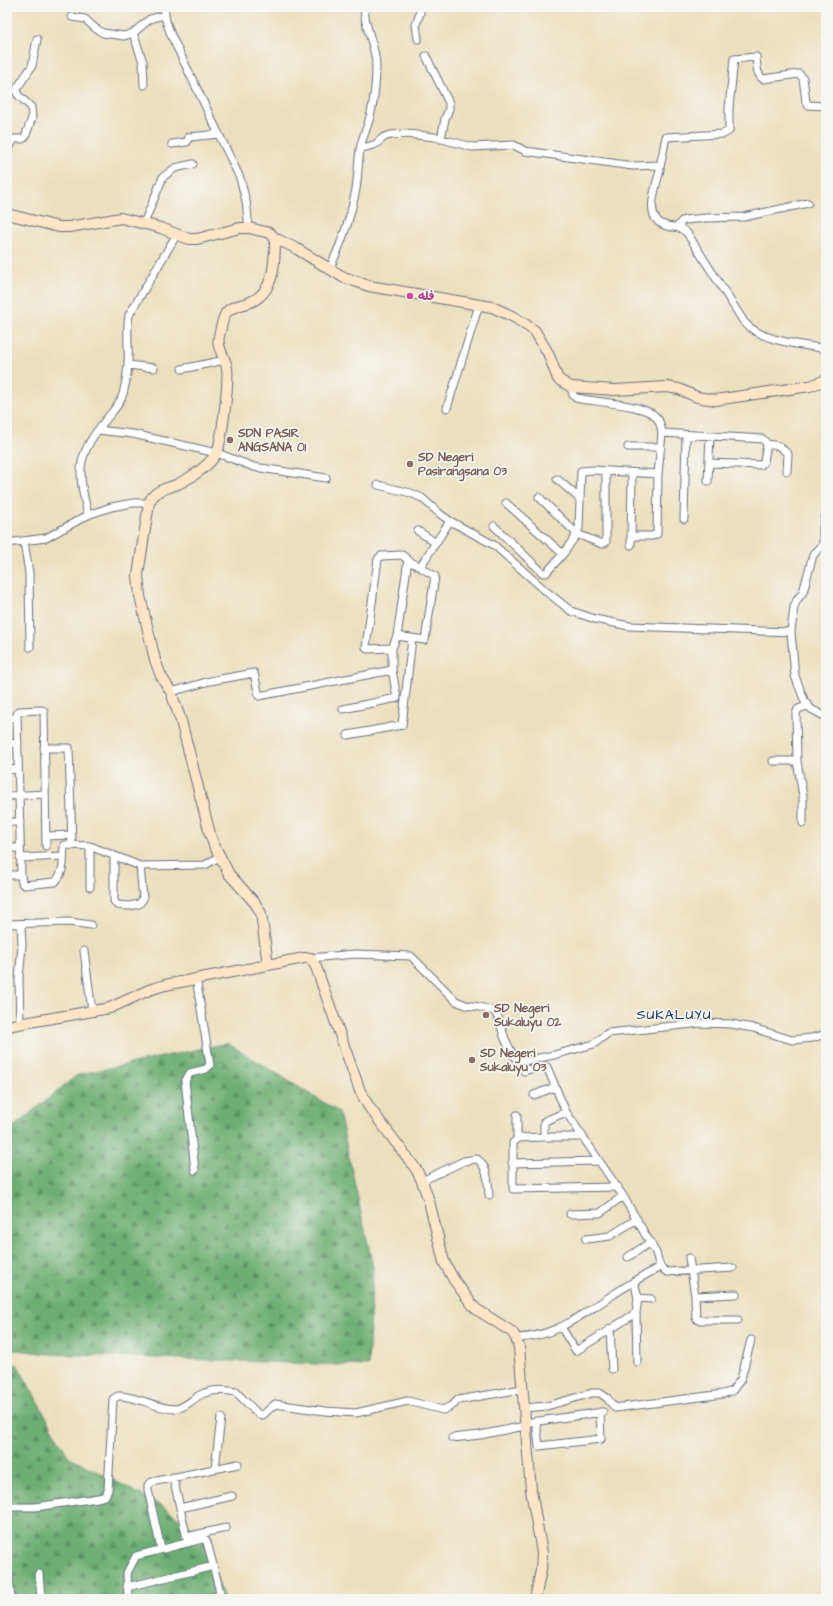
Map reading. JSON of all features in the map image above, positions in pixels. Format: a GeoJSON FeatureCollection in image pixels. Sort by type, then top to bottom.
{"type":"FeatureCollection","features":[{"type":"Feature","properties":{"kind":"street"},"geometry":{"type":"LineString","coordinates":[[328,270],[340,246],[352,203],[358,176],[360,149],[370,117],[376,82],[376,57],[374,45],[365,22],[364,7]]}},
{"type":"Feature","properties":{"kind":"street"},"geometry":{"type":"LineString","coordinates":[[418,39],[416,25],[420,13],[420,7]]}},
{"type":"Feature","properties":{"kind":"street"},"geometry":{"type":"LineString","coordinates":[[72,17],[85,19],[98,31],[110,35],[124,36],[133,33],[146,22],[164,11],[171,34],[240,178],[246,201],[249,228]]}},
{"type":"Feature","properties":{"kind":"street"},"geometry":{"type":"LineString","coordinates":[[133,33],[143,62],[144,85]]}},
{"type":"Feature","properties":{"kind":"street"},"geometry":{"type":"LineString","coordinates":[[7,153],[14,139],[22,139],[25,137],[32,121],[31,106],[18,95],[16,90],[32,66],[37,39]]}},
{"type":"Feature","properties":{"kind":"street"},"geometry":{"type":"LineString","coordinates":[[426,56],[449,103],[442,139]]}},
{"type":"Feature","properties":{"kind":"street"},"geometry":{"type":"LineString","coordinates":[[826,106],[808,105],[806,102],[803,78],[799,74],[763,79],[760,77],[758,71],[756,57],[734,59],[729,108],[729,130],[723,134],[666,137],[652,203],[653,214],[655,218],[663,225],[678,226],[687,233],[744,322],[749,327],[755,332],[769,337],[826,349]]}},
{"type":"Feature","properties":{"kind":"street"},"geometry":{"type":"LineString","coordinates":[[172,144],[187,142],[189,137],[219,134]]}},
{"type":"Feature","properties":{"kind":"street"},"geometry":{"type":"LineString","coordinates":[[360,149],[376,144],[384,137],[391,135],[415,134],[472,147],[514,145],[525,151],[633,166],[658,165],[660,167]]}},
{"type":"Feature","properties":{"kind":"street"},"geometry":{"type":"LineString","coordinates":[[144,223],[163,177],[175,168],[192,164]]}},
{"type":"Feature","properties":{"kind":"street"},"geometry":{"type":"LineString","coordinates":[[678,226],[685,220],[744,217],[808,202]]}},
{"type":"Feature","properties":{"kind":"street"},"geometry":{"type":"LineString","coordinates":[[7,214],[58,227],[69,227],[121,218],[144,223],[177,234],[184,238],[197,238],[240,228],[249,228],[270,233],[274,238],[297,249],[328,270],[369,286],[492,307],[514,317],[531,327],[538,335],[548,354],[558,379],[571,388],[615,390],[667,387],[679,389],[697,398],[715,400],[810,386],[826,380]]}},
{"type":"Feature","properties":{"kind":"street"},"geometry":{"type":"LineString","coordinates":[[88,515],[81,486],[80,470],[84,453],[98,430],[122,398],[128,365],[129,315],[177,234]]}},
{"type":"Feature","properties":{"kind":"street"},"geometry":{"type":"LineString","coordinates":[[268,965],[263,921],[258,907],[234,881],[219,857],[210,834],[184,732],[171,692],[158,667],[139,584],[139,565],[149,503],[152,496],[197,473],[211,462],[217,453],[228,374],[225,360],[218,342],[224,317],[232,308],[256,299],[268,286],[272,274],[274,238]]}},
{"type":"Feature","properties":{"kind":"street"},"geometry":{"type":"LineString","coordinates":[[447,408],[478,305]]}},
{"type":"Feature","properties":{"kind":"street"},"geometry":{"type":"LineString","coordinates":[[182,369],[225,360]]}},
{"type":"Feature","properties":{"kind":"street"},"geometry":{"type":"LineString","coordinates":[[128,365],[154,368]]}},
{"type":"Feature","properties":{"kind":"street"},"geometry":{"type":"LineString","coordinates":[[571,388],[573,395],[576,398],[646,410],[655,415],[658,420],[662,433],[658,474],[657,534],[652,536],[631,536]]}},
{"type":"Feature","properties":{"kind":"street"},"geometry":{"type":"LineString","coordinates":[[98,430],[133,434],[217,453],[254,467],[326,478]]}},
{"type":"Feature","properties":{"kind":"street"},"geometry":{"type":"LineString","coordinates":[[662,433],[763,439],[766,444],[762,465],[709,463]]}},
{"type":"Feature","properties":{"kind":"street"},"geometry":{"type":"LineString","coordinates":[[684,519],[686,435]]}},
{"type":"Feature","properties":{"kind":"street"},"geometry":{"type":"LineString","coordinates":[[708,481],[710,436]]}},
{"type":"Feature","properties":{"kind":"street"},"geometry":{"type":"LineString","coordinates":[[766,444],[779,446],[788,454],[787,471]]}},
{"type":"Feature","properties":{"kind":"street"},"geometry":{"type":"LineString","coordinates":[[628,447],[661,447]]}},
{"type":"Feature","properties":{"kind":"street"},"geometry":{"type":"LineString","coordinates":[[494,526],[543,573],[546,573],[563,554],[577,534],[579,528],[581,471],[658,474]]}},
{"type":"Feature","properties":{"kind":"street"},"geometry":{"type":"LineString","coordinates":[[539,497],[577,534],[602,544],[606,542],[606,471]]}},
{"type":"Feature","properties":{"kind":"street"},"geometry":{"type":"LineString","coordinates":[[632,473],[632,544]]}},
{"type":"Feature","properties":{"kind":"street"},"geometry":{"type":"LineString","coordinates":[[557,479],[580,499]]}},
{"type":"Feature","properties":{"kind":"street"},"geometry":{"type":"LineString","coordinates":[[378,485],[416,494],[450,521],[494,545],[560,603],[582,615],[613,624],[629,626],[791,632]]}},
{"type":"Feature","properties":{"kind":"street"},"geometry":{"type":"LineString","coordinates":[[7,543],[46,538],[88,515],[111,506],[132,503],[149,503]]}},
{"type":"Feature","properties":{"kind":"street"},"geometry":{"type":"LineString","coordinates":[[506,503],[563,554]]}},
{"type":"Feature","properties":{"kind":"street"},"geometry":{"type":"LineString","coordinates":[[826,514],[823,528],[825,542],[813,555],[803,592],[794,607],[791,632],[795,676],[807,706],[816,713],[826,717]]}},
{"type":"Feature","properties":{"kind":"street"},"geometry":{"type":"LineString","coordinates":[[420,567],[450,521]]}},
{"type":"Feature","properties":{"kind":"street"},"geometry":{"type":"LineString","coordinates":[[418,531],[436,543]]}},
{"type":"Feature","properties":{"kind":"street"},"geometry":{"type":"LineString","coordinates":[[24,541],[29,573],[30,647]]}},
{"type":"Feature","properties":{"kind":"street"},"geometry":{"type":"LineString","coordinates":[[392,648],[367,649],[365,644],[378,559],[381,556],[402,555],[435,576],[425,640],[397,636]]}},
{"type":"Feature","properties":{"kind":"street"},"geometry":{"type":"LineString","coordinates":[[404,708],[397,698],[392,670],[392,648],[397,636],[408,560]]}},
{"type":"Feature","properties":{"kind":"street"},"geometry":{"type":"LineString","coordinates":[[348,735],[402,726],[412,639]]}},
{"type":"Feature","properties":{"kind":"street"},"geometry":{"type":"LineString","coordinates":[[171,692],[210,681],[254,673],[259,696],[392,670]]}},
{"type":"Feature","properties":{"kind":"street"},"geometry":{"type":"LineString","coordinates":[[343,709],[397,698]]}},
{"type":"Feature","properties":{"kind":"street"},"geometry":{"type":"LineString","coordinates":[[803,823],[803,796],[797,761],[796,712],[798,709],[807,706]]}},
{"type":"Feature","properties":{"kind":"street"},"geometry":{"type":"LineString","coordinates":[[46,846],[43,710],[19,712],[17,714],[17,718],[20,858],[22,883],[24,885],[54,882],[60,877],[62,871],[64,845],[90,846],[140,866],[205,865],[219,857]]}},
{"type":"Feature","properties":{"kind":"street"},"geometry":{"type":"LineString","coordinates":[[7,718],[17,718]]}},
{"type":"Feature","properties":{"kind":"street"},"geometry":{"type":"LineString","coordinates":[[7,744],[18,743]]}},
{"type":"Feature","properties":{"kind":"street"},"geometry":{"type":"LineString","coordinates":[[44,748],[69,748],[72,845]]}},
{"type":"Feature","properties":{"kind":"street"},"geometry":{"type":"LineString","coordinates":[[773,761],[797,761]]}},
{"type":"Feature","properties":{"kind":"street"},"geometry":{"type":"LineString","coordinates":[[7,770],[18,769]]}},
{"type":"Feature","properties":{"kind":"street"},"geometry":{"type":"LineString","coordinates":[[7,796],[45,794]]}},
{"type":"Feature","properties":{"kind":"street"},"geometry":{"type":"LineString","coordinates":[[7,822],[20,822]]}},
{"type":"Feature","properties":{"kind":"street"},"geometry":{"type":"LineString","coordinates":[[46,836],[72,835]]}},
{"type":"Feature","properties":{"kind":"street"},"geometry":{"type":"LineString","coordinates":[[90,846],[90,886]]}},
{"type":"Feature","properties":{"kind":"street"},"geometry":{"type":"LineString","coordinates":[[7,848],[20,848]]}},
{"type":"Feature","properties":{"kind":"street"},"geometry":{"type":"LineString","coordinates":[[20,858],[63,856]]}},
{"type":"Feature","properties":{"kind":"street"},"geometry":{"type":"LineString","coordinates":[[114,856],[114,901],[117,905],[129,906],[139,904],[142,899],[140,866]]}},
{"type":"Feature","properties":{"kind":"street"},"geometry":{"type":"LineString","coordinates":[[7,875],[21,875]]}},
{"type":"Feature","properties":{"kind":"street"},"geometry":{"type":"LineString","coordinates":[[7,924],[69,922],[91,925]]}},
{"type":"Feature","properties":{"kind":"street"},"geometry":{"type":"LineString","coordinates":[[20,1024],[19,979],[22,945],[21,924]]}},
{"type":"Feature","properties":{"kind":"street"},"geometry":{"type":"LineString","coordinates":[[84,951],[92,1011]]}},
{"type":"Feature","properties":{"kind":"street"},"geometry":{"type":"LineString","coordinates":[[7,1026],[92,1011],[121,1004],[157,987],[196,978],[304,958],[355,954],[411,956],[456,1001],[466,1005],[494,1011],[498,1017],[505,1039],[512,1053],[518,1060],[524,1061],[554,1055],[594,1044],[608,1033],[702,1023],[732,1024],[753,1028],[792,1040],[812,1038],[826,1034]]}},
{"type":"Feature","properties":{"kind":"street"},"geometry":{"type":"LineString","coordinates":[[311,958],[315,964],[360,1091],[369,1107],[416,1169],[422,1181],[429,1200],[444,1262],[470,1303],[512,1332],[516,1338],[520,1355],[524,1408],[529,1423],[539,1446],[602,1439],[601,1412],[529,1423],[480,1435],[452,1438]]}},
{"type":"Feature","properties":{"kind":"street"},"geometry":{"type":"LineString","coordinates":[[195,1170],[185,1081],[187,1075],[190,1073],[208,1068],[210,1065],[196,978]]}},
{"type":"Feature","properties":{"kind":"street"},"geometry":{"type":"LineString","coordinates":[[524,1071],[544,1065],[547,1067],[566,1112],[618,1187],[651,1242],[660,1267],[667,1272],[733,1268]]}},
{"type":"Feature","properties":{"kind":"street"},"geometry":{"type":"LineString","coordinates":[[534,1095],[555,1087]]}},
{"type":"Feature","properties":{"kind":"street"},"geometry":{"type":"LineString","coordinates":[[544,1137],[544,1122],[566,1112]]}},
{"type":"Feature","properties":{"kind":"street"},"geometry":{"type":"LineString","coordinates":[[517,1115],[518,1138]]}},
{"type":"Feature","properties":{"kind":"street"},"geometry":{"type":"LineString","coordinates":[[582,1137],[518,1138],[513,1143],[513,1189],[618,1187]]}},
{"type":"Feature","properties":{"kind":"street"},"geometry":{"type":"LineString","coordinates":[[422,1181],[464,1161],[477,1159],[482,1162],[485,1168],[489,1195]]}},
{"type":"Feature","properties":{"kind":"street"},"geometry":{"type":"LineString","coordinates":[[512,1162],[599,1161]]}},
{"type":"Feature","properties":{"kind":"street"},"geometry":{"type":"LineString","coordinates":[[570,1214],[600,1213],[623,1196]]}},
{"type":"Feature","properties":{"kind":"street"},"geometry":{"type":"LineString","coordinates":[[586,1239],[610,1236],[637,1219]]}},
{"type":"Feature","properties":{"kind":"street"},"geometry":{"type":"LineString","coordinates":[[628,1257],[651,1242]]}},
{"type":"Feature","properties":{"kind":"street"},"geometry":{"type":"LineString","coordinates":[[689,1258],[695,1296],[696,1318],[698,1320],[738,1320]]}},
{"type":"Feature","properties":{"kind":"street"},"geometry":{"type":"LineString","coordinates":[[516,1338],[533,1338],[560,1327],[634,1281],[660,1267]]}},
{"type":"Feature","properties":{"kind":"street"},"geometry":{"type":"LineString","coordinates":[[634,1281],[638,1298],[636,1313],[637,1362]]}},
{"type":"Feature","properties":{"kind":"street"},"geometry":{"type":"LineString","coordinates":[[695,1296],[736,1294]]}},
{"type":"Feature","properties":{"kind":"street"},"geometry":{"type":"LineString","coordinates":[[638,1298],[651,1299]]}},
{"type":"Feature","properties":{"kind":"street"},"geometry":{"type":"LineString","coordinates":[[560,1327],[576,1351],[636,1313]]}},
{"type":"Feature","properties":{"kind":"street"},"geometry":{"type":"LineString","coordinates":[[610,1329],[612,1369]]}},
{"type":"Feature","properties":{"kind":"street"},"geometry":{"type":"LineString","coordinates":[[524,1408],[547,1406],[600,1392],[615,1408],[723,1394],[732,1391],[741,1379],[752,1340]]}},
{"type":"Feature","properties":{"kind":"street"},"geometry":{"type":"LineString","coordinates":[[7,1506],[35,1507],[98,1498],[107,1493],[112,1403],[114,1398],[118,1396],[166,1408],[176,1409],[182,1408],[202,1394],[214,1390],[236,1392],[254,1411],[260,1415],[266,1414],[275,1404],[325,1411],[356,1413],[408,1401],[443,1410],[453,1405],[458,1400],[522,1389]]}},
{"type":"Feature","properties":{"kind":"street"},"geometry":{"type":"LineString","coordinates":[[215,1468],[221,1418]]}},
{"type":"Feature","properties":{"kind":"street"},"geometry":{"type":"LineString","coordinates":[[529,1423],[531,1490],[542,1553],[541,1570],[536,1599]]}},
{"type":"Feature","properties":{"kind":"street"},"geometry":{"type":"LineString","coordinates":[[161,1549],[148,1485],[152,1482],[173,1477],[238,1464]]}},
{"type":"Feature","properties":{"kind":"street"},"geometry":{"type":"LineString","coordinates":[[173,1477],[187,1540]]}},
{"type":"Feature","properties":{"kind":"street"},"geometry":{"type":"LineString","coordinates":[[180,1508],[232,1496]]}},
{"type":"Feature","properties":{"kind":"street"},"geometry":{"type":"LineString","coordinates":[[128,1599],[127,1573],[136,1556],[226,1528]]}},
{"type":"Feature","properties":{"kind":"street"},"geometry":{"type":"LineString","coordinates":[[187,1540],[205,1540],[207,1542],[220,1592],[219,1595],[207,1599]]}},
{"type":"Feature","properties":{"kind":"street"},"geometry":{"type":"LineString","coordinates":[[127,1587],[214,1566]]}},
{"type":"Feature","properties":{"kind":"street"},"geometry":{"type":"LineString","coordinates":[[7,1573],[9,1578],[11,1599]]}},
{"type":"Feature","properties":{"kind":"street"},"geometry":{"type":"LineString","coordinates":[[38,1574],[41,1599]]}},
{"type":"Feature","properties":{"kind":"green space"},"geometry":{"type":"Polygon","coordinates":[[[227,1043],[339,1112],[373,1267],[368,1366],[50,1354],[7,1349],[7,1132],[77,1075],[227,1043]]]}},
{"type":"Feature","properties":{"kind":"green space"},"geometry":{"type":"Polygon","coordinates":[[[17,1364],[68,1456],[164,1507],[202,1535],[224,1599],[7,1599],[7,1371],[17,1364]]]}},
{"type":"Feature","properties":{"kind":"place","name":"فله"},"geometry":{"type":"Point","coordinates":[410,296]}},
{"type":"Feature","properties":{"kind":"place","name":"SDN PASIR ANGSANA 01"},"geometry":{"type":"Point","coordinates":[230,440]}},
{"type":"Feature","properties":{"kind":"place","name":"SD Negeri Pasirangsana 03"},"geometry":{"type":"Point","coordinates":[410,464]}},
{"type":"Feature","properties":{"kind":"place","name":"SD Negeri Sukaluyu 02"},"geometry":{"type":"Point","coordinates":[486,1015]}},
{"type":"Feature","properties":{"kind":"place","name":"SD Negeri Sukaluyu 03"},"geometry":{"type":"Point","coordinates":[472,1060]}},
{"type":"Feature","properties":{"kind":"district","name":"SUKALUYU"},"geometry":{"type":"Point","coordinates":[674,1015]}}]}
